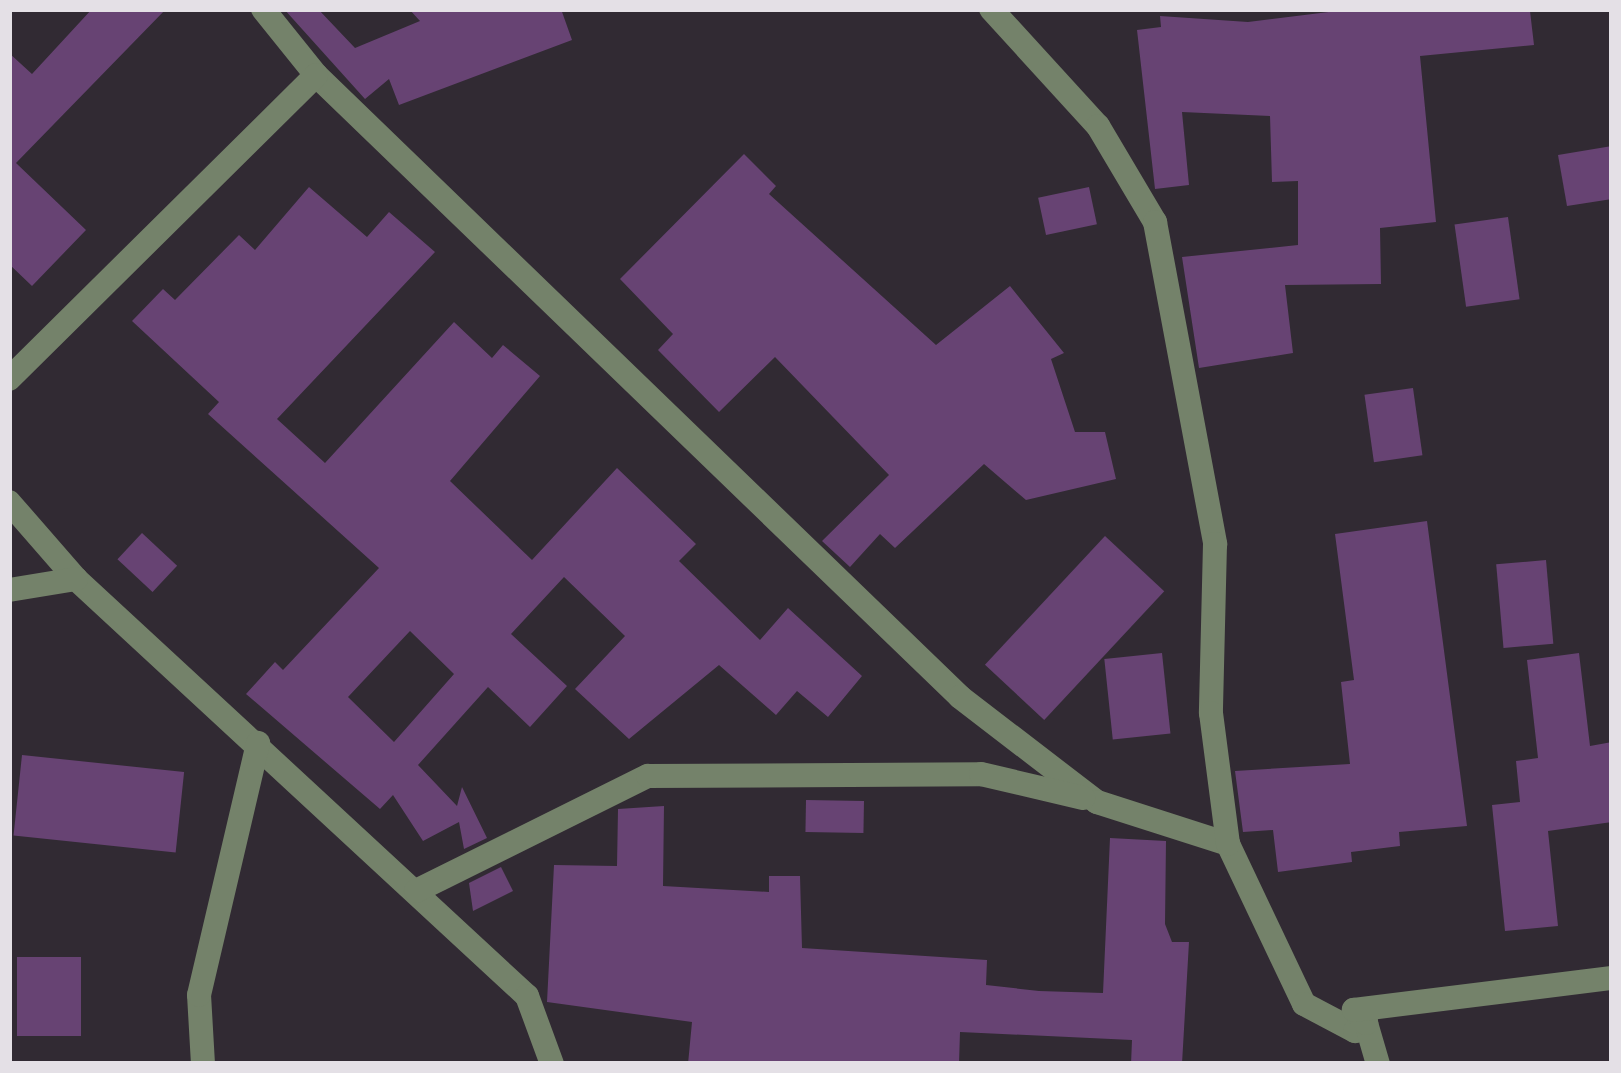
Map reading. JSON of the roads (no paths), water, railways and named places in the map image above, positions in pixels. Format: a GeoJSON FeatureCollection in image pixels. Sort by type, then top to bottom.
{"type":"FeatureCollection","features":[{"type":"Feature","properties":{"kind":"street"},"geometry":{"type":"LineString","coordinates":[[263,9],[316,75],[823,574],[1097,802]]}},
{"type":"Feature","properties":{"kind":"street"},"geometry":{"type":"LineString","coordinates":[[992,9],[1098,127],[1155,222],[1215,544],[1211,713],[1228,844],[1304,1004],[1355,1030],[1366,1023]]}},
{"type":"Feature","properties":{"kind":"street"},"geometry":{"type":"LineString","coordinates":[[9,379],[316,75]]}},
{"type":"Feature","properties":{"kind":"street"},"geometry":{"type":"LineString","coordinates":[[9,502],[76,579],[527,996],[552,1064]]}},
{"type":"Feature","properties":{"kind":"street"},"geometry":{"type":"LineString","coordinates":[[9,590],[76,579]]}},
{"type":"Feature","properties":{"kind":"street"},"geometry":{"type":"LineString","coordinates":[[203,1064],[199,994],[258,743]]}},
{"type":"Feature","properties":{"kind":"street"},"geometry":{"type":"LineString","coordinates":[[416,891],[648,776],[981,775],[1097,802],[1228,844]]}},
{"type":"Feature","properties":{"kind":"street"},"geometry":{"type":"LineString","coordinates":[[1378,1064],[1366,1023],[1354,1010],[1612,978]]}}]}
